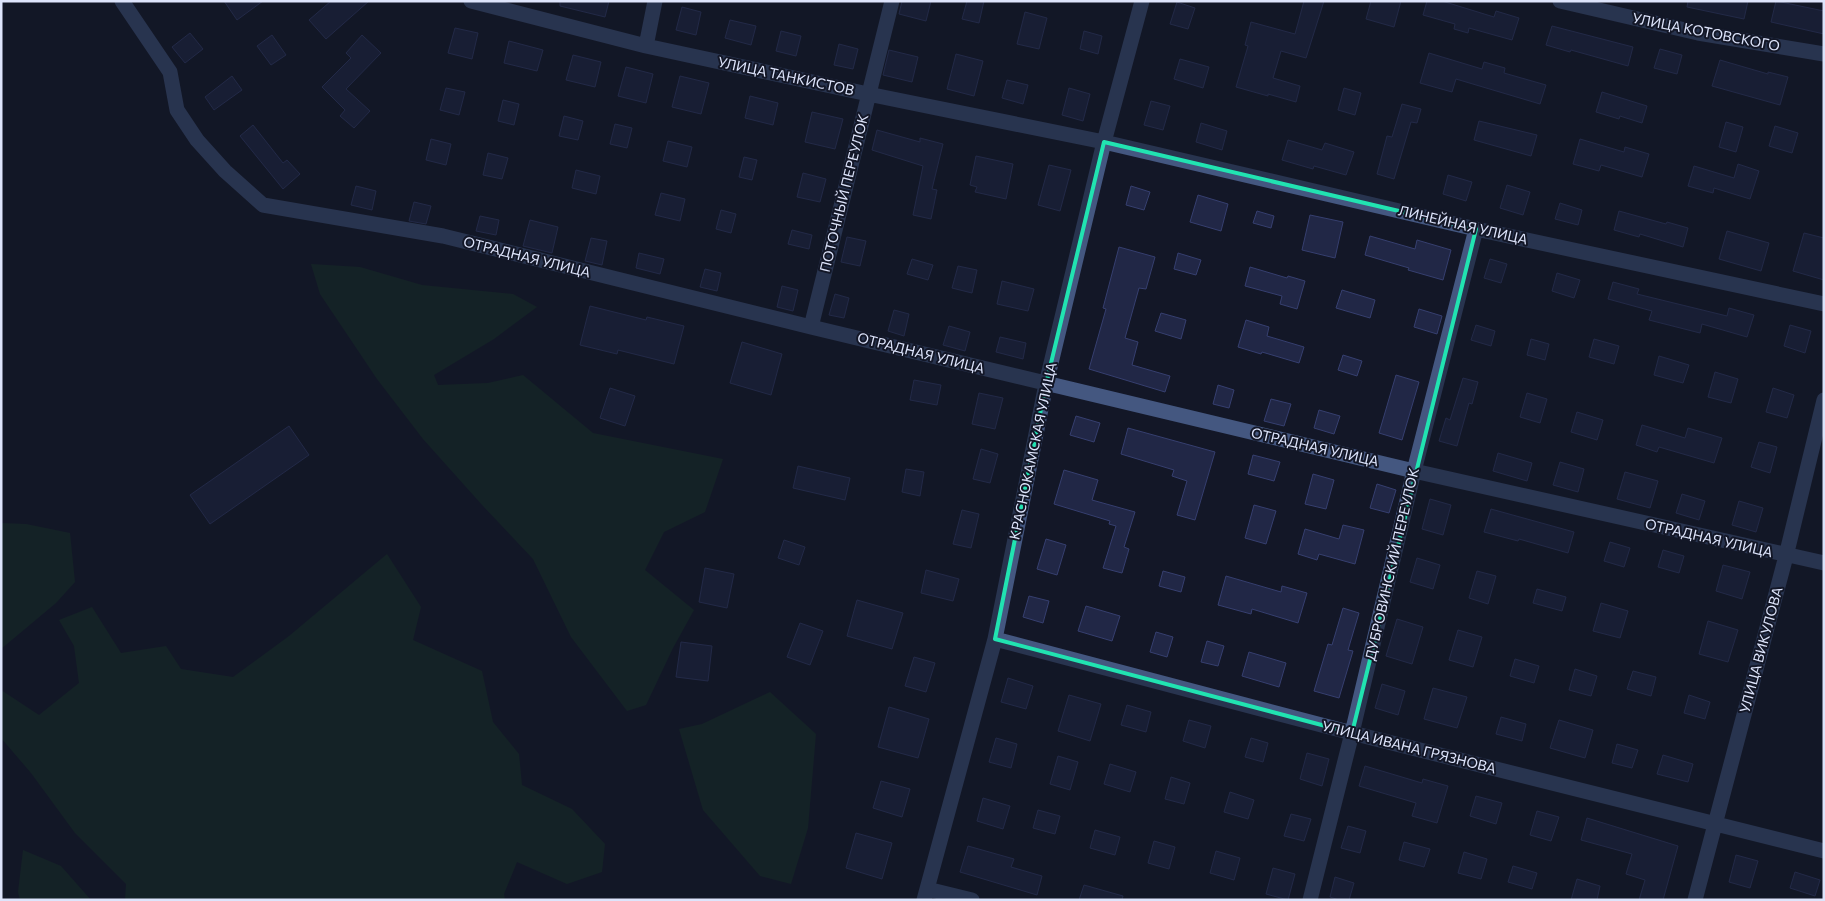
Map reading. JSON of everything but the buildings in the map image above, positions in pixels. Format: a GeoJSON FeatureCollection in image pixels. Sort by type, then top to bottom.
{"type":"FeatureCollection","features":[{"type":"Feature","properties":{"kind":"street","name":"ОТРАДНАЯ УЛИЦА"},"geometry":{"type":"LineString","coordinates":[[122,1],[170,72],[177,110],[197,140],[225,171],[263,205],[443,236],[1046,384],[1414,471],[1824,563]]}},
{"type":"Feature","properties":{"kind":"street","name":"УЛИЦА ТАНКИСТОВ"},"geometry":{"type":"LineString","coordinates":[[471,1],[646,46],[1104,142]]}},
{"type":"Feature","properties":{"kind":"street"},"geometry":{"type":"LineString","coordinates":[[646,46],[655,1]]}},
{"type":"Feature","properties":{"kind":"street","name":"ПОТОЧНЫЙ ПЕРЕУЛОК"},"geometry":{"type":"LineString","coordinates":[[811,327],[892,1]]}},
{"type":"Feature","properties":{"kind":"street","name":"КРАСНОКАМСКАЯ УЛИЦА"},"geometry":{"type":"LineString","coordinates":[[925,894],[994,639],[1046,384],[1104,142],[1142,1]]}},
{"type":"Feature","properties":{"kind":"street","name":"УЛИЦА КОТОВСКОГО"},"geometry":{"type":"LineString","coordinates":[[1560,1],[1698,33],[1824,54]]}},
{"type":"Feature","properties":{"kind":"street","name":"ЛИНЕЙНАЯ УЛИЦА"},"geometry":{"type":"LineString","coordinates":[[1104,142],[1476,229],[1824,304]]}},
{"type":"Feature","properties":{"kind":"street","name":"ДУБРОВИНСКИЙ ПЕРЕУЛОК"},"geometry":{"type":"LineString","coordinates":[[1310,900],[1414,471],[1476,229]]}},
{"type":"Feature","properties":{"kind":"street","name":"УЛИЦА ВИКУЛОВА"},"geometry":{"type":"LineString","coordinates":[[1695,900],[1717,823],[1786,556],[1824,400]]}},
{"type":"Feature","properties":{"kind":"street","name":"УЛИЦА ИВАНА ГРЯЗНОВА"},"geometry":{"type":"LineString","coordinates":[[994,639],[1352,733],[1824,851]]}},
{"type":"Feature","properties":{"kind":"street"},"geometry":{"type":"LineString","coordinates":[[925,894],[972,900]]}},
{"type":"Feature","properties":{"kind":"highlighted area"},"geometry":{"type":"Polygon","coordinates":[[[1104,142],[1476,229],[1352,733],[995,639],[1046,384],[1104,142]]]}},
{"type":"Feature","properties":{"kind":"green space"},"geometry":{"type":"Polygon","coordinates":[[[311,264],[360,267],[422,285],[513,294],[537,307],[494,339],[434,375],[438,385],[488,383],[523,375],[593,433],[723,459],[705,512],[664,532],[645,570],[694,610],[673,648],[646,705],[627,711],[571,637],[533,559],[423,439],[377,379],[320,294],[311,264]]]}},
{"type":"Feature","properties":{"kind":"green space"},"geometry":{"type":"Polygon","coordinates":[[[1,523],[26,524],[70,533],[75,582],[56,603],[1,649],[1,523]]]}},
{"type":"Feature","properties":{"kind":"green space"},"geometry":{"type":"Polygon","coordinates":[[[387,554],[421,607],[413,640],[482,671],[493,722],[519,754],[522,785],[572,809],[605,844],[602,872],[567,884],[517,862],[504,894],[505,900],[125,900],[126,884],[75,833],[31,773],[1,738],[1,690],[39,715],[79,683],[74,646],[59,620],[92,607],[121,653],[166,646],[181,669],[233,677],[289,636],[387,554]]]}},
{"type":"Feature","properties":{"kind":"green space"},"geometry":{"type":"Polygon","coordinates":[[[770,692],[816,734],[808,828],[791,884],[760,876],[703,810],[679,729],[702,724],[770,692]]]}},
{"type":"Feature","properties":{"kind":"green space"},"geometry":{"type":"Polygon","coordinates":[[[23,850],[61,866],[91,900],[20,900],[18,892],[23,850]]]}}]}
